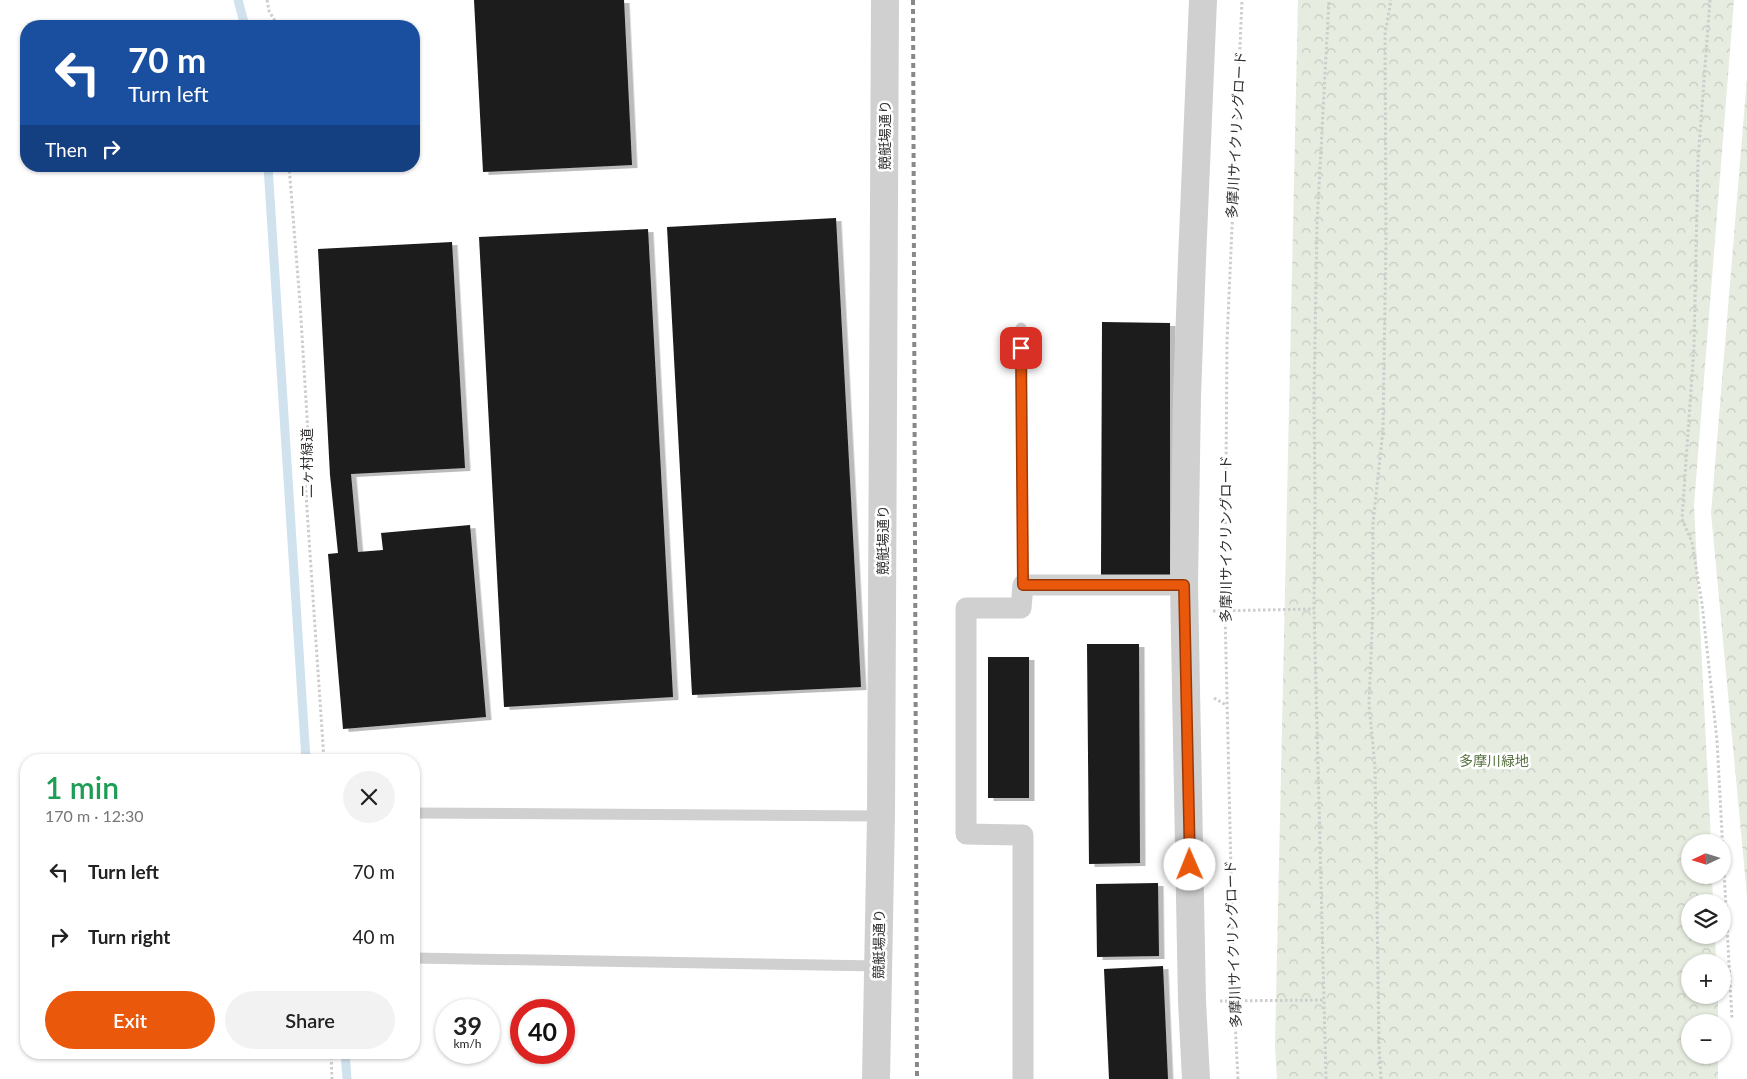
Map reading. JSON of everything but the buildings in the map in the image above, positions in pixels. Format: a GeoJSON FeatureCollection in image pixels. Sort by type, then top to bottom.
{"type":"FeatureCollection","features":[{"type":"Feature","properties":{"kind":"street","name":"競艇場通り"},"geometry":{"type":"LineString","coordinates":[[876,1079],[881,816],[886,0]]}},
{"type":"Feature","properties":{"kind":"street"},"geometry":{"type":"LineString","coordinates":[[1196,1079],[1192,1001],[1184,585],[1189,348],[1203,0]]}},
{"type":"Feature","properties":{"kind":"street"},"geometry":{"type":"LineString","coordinates":[[1023,1079],[1023,835],[966,834],[966,608],[1021,608],[1023,585],[1184,585]]}},
{"type":"Feature","properties":{"kind":"lane"},"geometry":{"type":"LineString","coordinates":[[1021,328],[1023,585]]}},
{"type":"Feature","properties":{"kind":"lane"},"geometry":{"type":"LineString","coordinates":[[420,813],[881,816]]}},
{"type":"Feature","properties":{"kind":"lane"},"geometry":{"type":"LineString","coordinates":[[420,958],[878,966]]}},
{"type":"Feature","properties":{"kind":"path"},"geometry":{"type":"LineString","coordinates":[[267,0],[275,20]]}},
{"type":"Feature","properties":{"kind":"path","name":"多摩川サイクリングロード"},"geometry":{"type":"LineString","coordinates":[[1238,1079],[1234,1001],[1225,610],[1227,342],[1242,0]]}},
{"type":"Feature","properties":{"kind":"path"},"geometry":{"type":"LineString","coordinates":[[1326,1079],[1314,608],[1315,294],[1328,0]]}},
{"type":"Feature","properties":{"kind":"path"},"geometry":{"type":"LineString","coordinates":[[1381,1079],[1375,767],[1369,704],[1373,607],[1373,523],[1383,430],[1386,241],[1385,34],[1391,0]]}},
{"type":"Feature","properties":{"kind":"path"},"geometry":{"type":"LineString","coordinates":[[1710,0],[1698,160],[1694,347],[1682,519],[1692,542],[1702,604],[1717,740],[1732,1019]]}},
{"type":"Feature","properties":{"kind":"path","name":"二ヶ村緑道"},"geometry":{"type":"LineString","coordinates":[[289,172],[308,449],[305,479],[324,754]]}},
{"type":"Feature","properties":{"kind":"path"},"geometry":{"type":"LineString","coordinates":[[1225,610],[1314,608]]}},
{"type":"Feature","properties":{"kind":"path"},"geometry":{"type":"LineString","coordinates":[[1192,1001],[1323,1000]]}},
{"type":"Feature","properties":{"kind":"path"},"geometry":{"type":"LineString","coordinates":[[331,1059],[332,1079]]}},
{"type":"Feature","properties":{"kind":"green space","name":"多摩川緑地"},"geometry":{"type":"Polygon","coordinates":[[[1298,0],[1734,0],[1694,505],[1711,834],[1681,834],[1681,884],[1712,884],[1713,894],[1681,894],[1681,944],[1715,944],[1716,954],[1681,954],[1681,1004],[1718,1004],[1718,1014],[1681,1014],[1681,1064],[1718,1064],[1718,1079],[1277,1079],[1275,1046],[1298,0]]]}},
{"type":"Feature","properties":{"kind":"green space"},"geometry":{"type":"Polygon","coordinates":[[[1747,78],[1747,896],[1711,513],[1747,78]]]}},
{"type":"Feature","properties":{"kind":"waterway"},"geometry":{"type":"LineString","coordinates":[[238,0],[243,20]]}},
{"type":"Feature","properties":{"kind":"waterway"},"geometry":{"type":"LineString","coordinates":[[268,172],[306,754]]}},
{"type":"Feature","properties":{"kind":"waterway"},"geometry":{"type":"LineString","coordinates":[[346,1059],[347,1079]]}},
{"type":"Feature","properties":{"kind":"railway"},"geometry":{"type":"LineString","coordinates":[[913,0],[917,1079]]}},
{"type":"Feature","properties":{"kind":"route"},"geometry":{"type":"LineString","coordinates":[[1021,348],[1023,585],[1184,585],[1190,865]]}}]}
